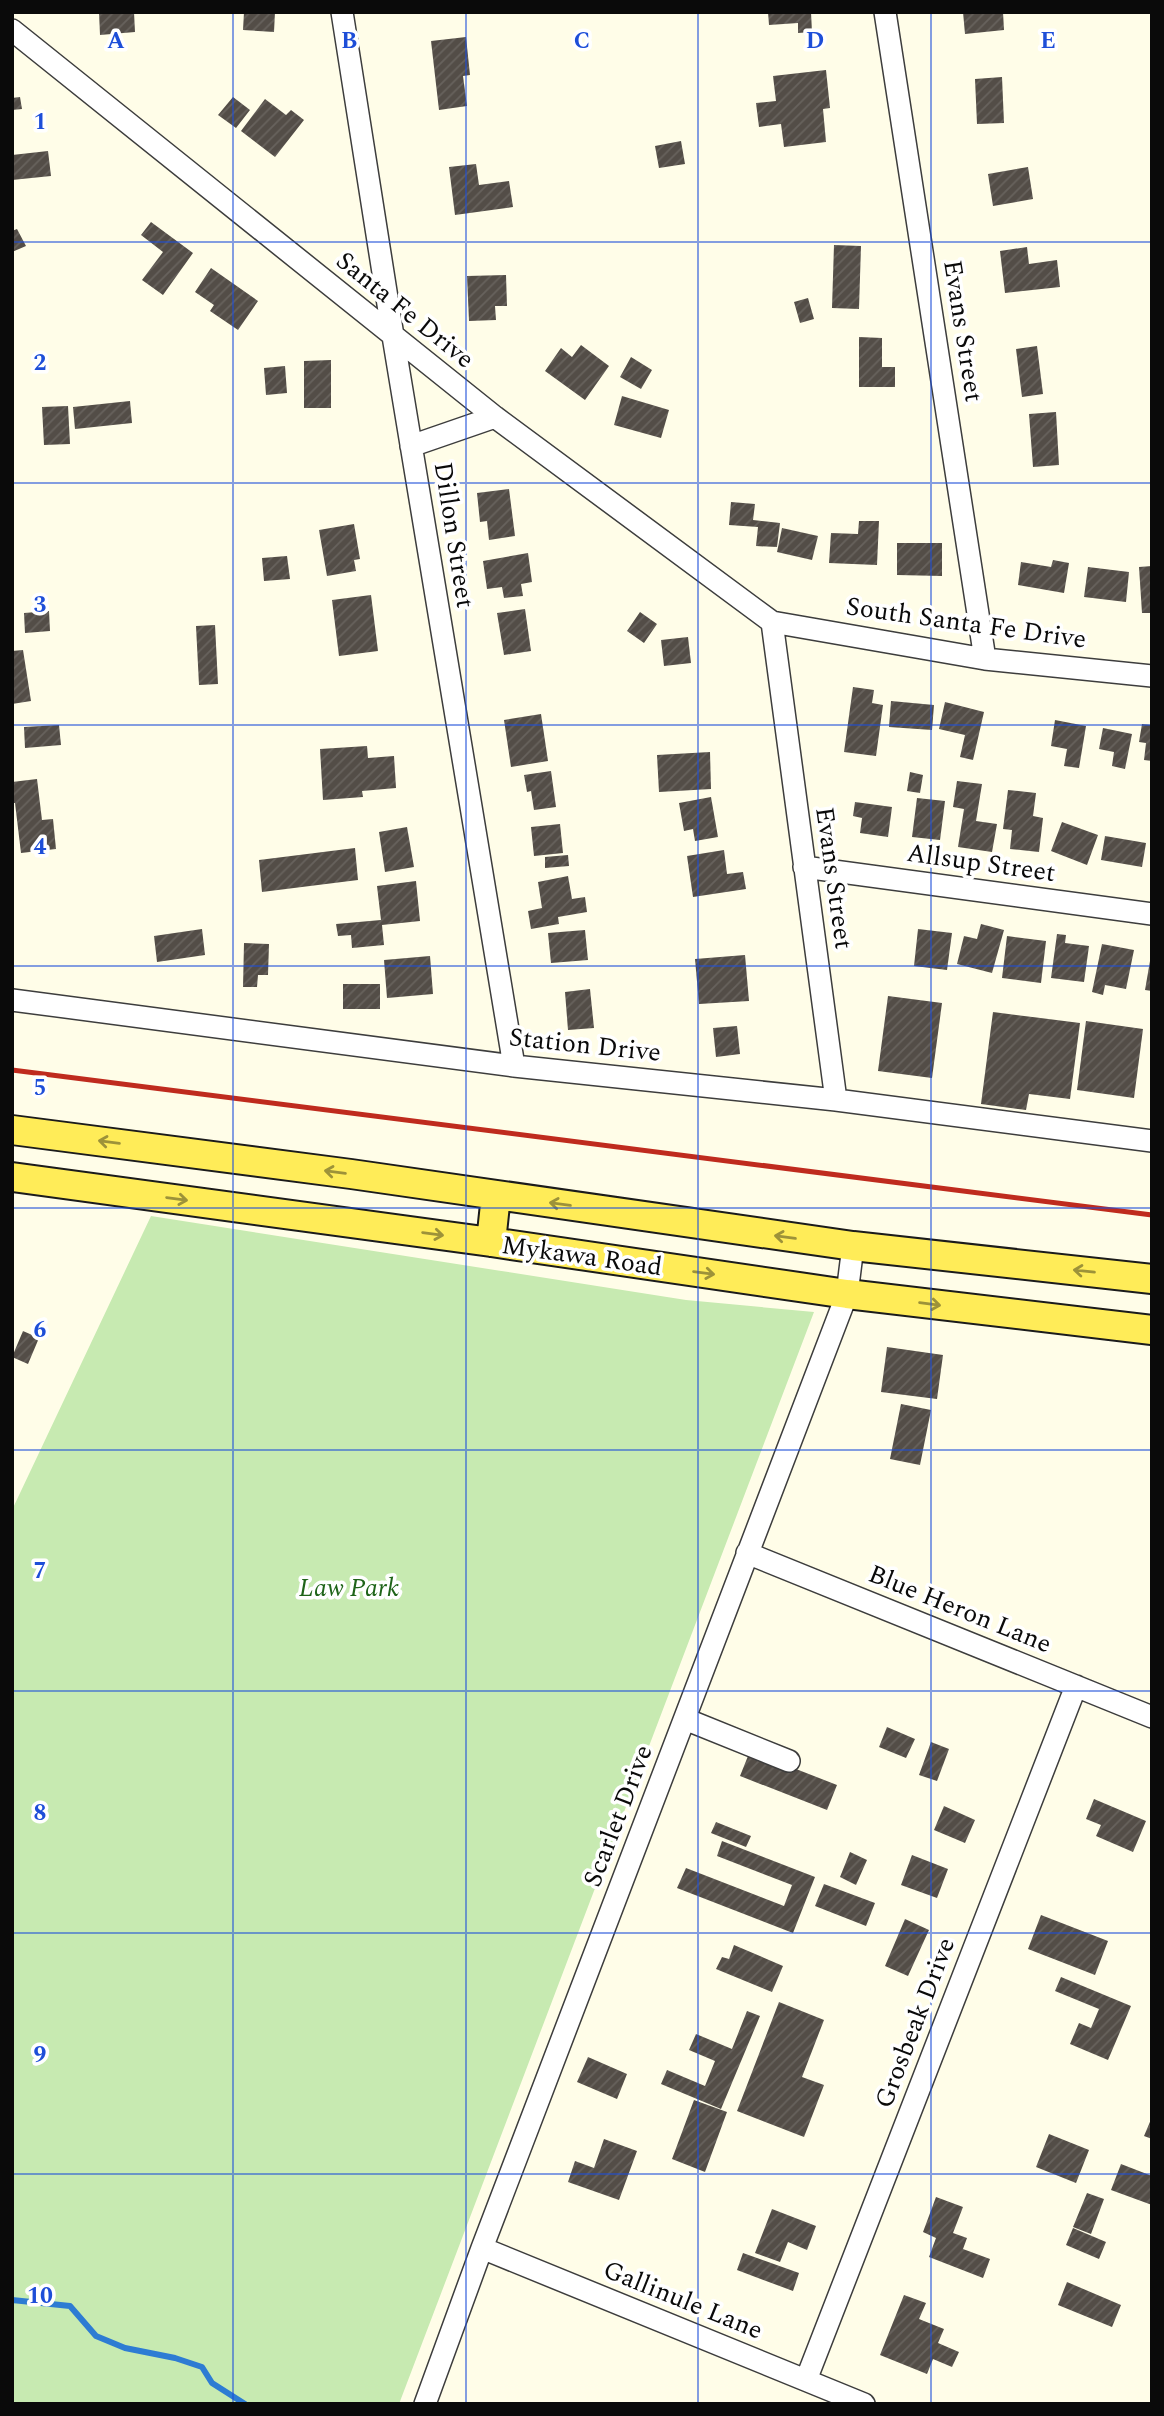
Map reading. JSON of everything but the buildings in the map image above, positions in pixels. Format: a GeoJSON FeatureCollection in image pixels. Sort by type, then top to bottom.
{"type":"FeatureCollection","features":[{"type":"Feature","properties":{"kind":"main road","name":"Mykawa Road"},"geometry":{"type":"LineString","coordinates":[[12,1130],[853,1246],[1152,1279]]}},
{"type":"Feature","properties":{"kind":"main road","name":"Mykawa Road"},"geometry":{"type":"LineString","coordinates":[[12,1177],[847,1294],[1152,1330]]}},
{"type":"Feature","properties":{"kind":"main road"},"geometry":{"type":"LineString","coordinates":[[491,1242],[496,1195]]}},
{"type":"Feature","properties":{"kind":"street","name":"Dillon Street"},"geometry":{"type":"LineString","coordinates":[[342,12],[514,1066]]}},
{"type":"Feature","properties":{"kind":"street","name":"Evans Street"},"geometry":{"type":"LineString","coordinates":[[885,12],[985,659]]}},
{"type":"Feature","properties":{"kind":"street","name":"Santa Fe Drive"},"geometry":{"type":"LineString","coordinates":[[12,30],[495,417],[772,622]]}},
{"type":"Feature","properties":{"kind":"street"},"geometry":{"type":"LineString","coordinates":[[411,446],[495,417]]}},
{"type":"Feature","properties":{"kind":"street","name":"Evans Street"},"geometry":{"type":"LineString","coordinates":[[772,622],[836,1100]]}},
{"type":"Feature","properties":{"kind":"street","name":"South Santa Fe Drive"},"geometry":{"type":"LineString","coordinates":[[772,622],[985,659],[1152,676]]}},
{"type":"Feature","properties":{"kind":"street","name":"Allsup Street"},"geometry":{"type":"LineString","coordinates":[[804,867],[1152,914]]}},
{"type":"Feature","properties":{"kind":"street","name":"Station Drive"},"geometry":{"type":"LineString","coordinates":[[12,1000],[514,1066],[836,1100],[1152,1140]]}},
{"type":"Feature","properties":{"kind":"street","name":"Scarlet Drive"},"geometry":{"type":"LineString","coordinates":[[425,2404],[482,2248],[847,1294],[853,1246]]}},
{"type":"Feature","properties":{"kind":"street","name":"Blue Heron Lane"},"geometry":{"type":"LineString","coordinates":[[747,1553],[1152,1717]]}},
{"type":"Feature","properties":{"kind":"street","name":"Grosbeak Drive"},"geometry":{"type":"LineString","coordinates":[[806,2380],[1076,1686]]}},
{"type":"Feature","properties":{"kind":"street"},"geometry":{"type":"LineString","coordinates":[[685,1719],[789,1761]]}},
{"type":"Feature","properties":{"kind":"street","name":"Gallinule Lane"},"geometry":{"type":"LineString","coordinates":[[482,2248],[864,2404]]}},
{"type":"Feature","properties":{"kind":"green space","name":"Law Park"},"geometry":{"type":"Polygon","coordinates":[[[151,1216],[686,1300],[814,1312],[399,2404],[12,2404],[12,1510],[151,1216]]]}},
{"type":"Feature","properties":{"kind":"waterway"},"geometry":{"type":"LineString","coordinates":[[12,2300],[70,2306],[96,2336],[125,2348],[175,2358],[202,2367],[212,2383],[245,2404]]}},
{"type":"Feature","properties":{"kind":"railway"},"geometry":{"type":"LineString","coordinates":[[12,1070],[1152,1215]]}}]}
